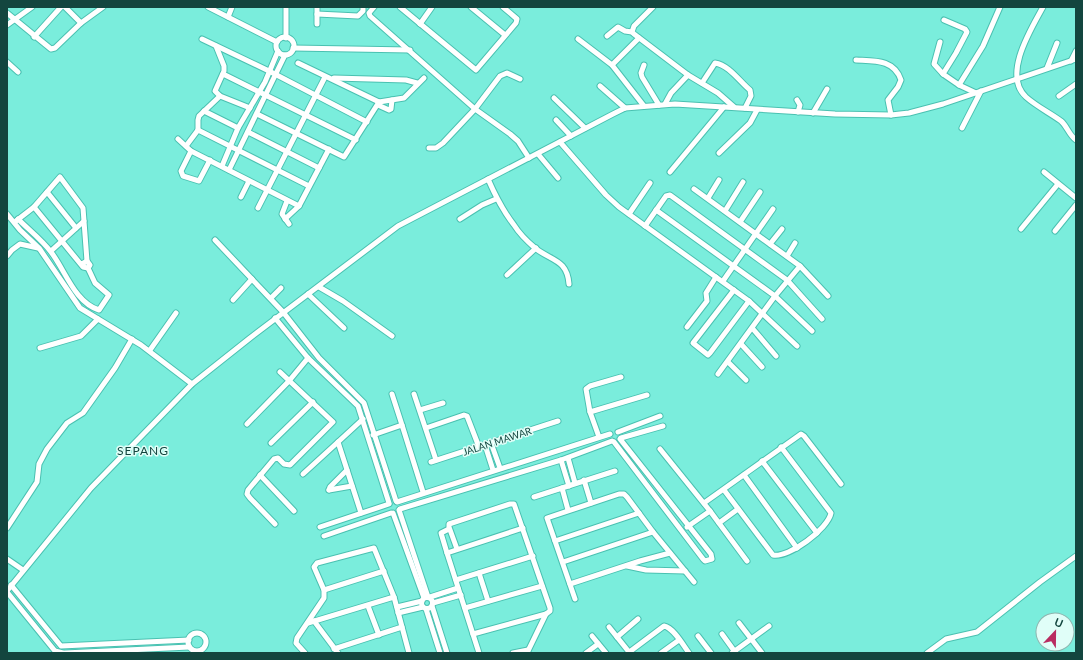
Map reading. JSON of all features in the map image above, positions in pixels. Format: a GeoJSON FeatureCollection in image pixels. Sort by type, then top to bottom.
{"type":"FeatureCollection","features":[{"type":"Feature","properties":{"kind":"street"},"geometry":{"type":"LineString","coordinates":[[7,25],[15,21],[32,7]]}},
{"type":"Feature","properties":{"kind":"street"},"geometry":{"type":"LineString","coordinates":[[34,37],[61,7]]}},
{"type":"Feature","properties":{"kind":"street"},"geometry":{"type":"LineString","coordinates":[[66,7],[81,23]]}},
{"type":"Feature","properties":{"kind":"street"},"geometry":{"type":"LineString","coordinates":[[7,13],[34,37],[51,49],[55,48],[81,23],[103,7]]}},
{"type":"Feature","properties":{"kind":"street"},"geometry":{"type":"LineString","coordinates":[[208,7],[277,42]]}},
{"type":"Feature","properties":{"kind":"street"},"geometry":{"type":"LineString","coordinates":[[228,17],[232,7]]}},
{"type":"Feature","properties":{"kind":"street"},"geometry":{"type":"LineString","coordinates":[[286,7],[286,38]]}},
{"type":"Feature","properties":{"kind":"street"},"geometry":{"type":"LineString","coordinates":[[317,7],[317,24]]}},
{"type":"Feature","properties":{"kind":"street"},"geometry":{"type":"LineString","coordinates":[[317,14],[358,16],[363,7]]}},
{"type":"Feature","properties":{"kind":"street"},"geometry":{"type":"LineString","coordinates":[[374,7],[369,13],[370,16],[475,109],[518,141],[529,158]]}},
{"type":"Feature","properties":{"kind":"street"},"geometry":{"type":"LineString","coordinates":[[420,24],[432,7]]}},
{"type":"Feature","properties":{"kind":"street"},"geometry":{"type":"LineString","coordinates":[[471,7],[505,35]]}},
{"type":"Feature","properties":{"kind":"street"},"geometry":{"type":"LineString","coordinates":[[402,8],[476,70],[517,19],[503,7]]}},
{"type":"Feature","properties":{"kind":"street"},"geometry":{"type":"LineString","coordinates":[[632,32],[634,26],[653,7]]}},
{"type":"Feature","properties":{"kind":"street"},"geometry":{"type":"LineString","coordinates":[[959,85],[983,46],[1000,7]]}},
{"type":"Feature","properties":{"kind":"street"},"geometry":{"type":"LineString","coordinates":[[1043,7],[1024,47],[1018,64],[1016,79],[1026,97],[1063,122],[1076,140]]}},
{"type":"Feature","properties":{"kind":"street"},"geometry":{"type":"LineString","coordinates":[[943,74],[956,53],[966,32],[965,29],[944,20]]}},
{"type":"Feature","properties":{"kind":"street"},"geometry":{"type":"LineString","coordinates":[[607,36],[618,27],[625,31],[632,32],[688,75],[718,93],[734,107]]}},
{"type":"Feature","properties":{"kind":"street"},"geometry":{"type":"LineString","coordinates":[[229,170],[285,55],[289,54],[293,48],[292,41],[286,38],[280,39],[277,42]]}},
{"type":"Feature","properties":{"kind":"street"},"geometry":{"type":"LineString","coordinates":[[612,66],[639,38]]}},
{"type":"Feature","properties":{"kind":"street"},"geometry":{"type":"LineString","coordinates":[[202,39],[269,70],[367,122]]}},
{"type":"Feature","properties":{"kind":"street"},"geometry":{"type":"LineString","coordinates":[[578,39],[612,66],[644,106]]}},
{"type":"Feature","properties":{"kind":"street"},"geometry":{"type":"LineString","coordinates":[[222,166],[238,128],[259,91],[278,51],[277,42]]}},
{"type":"Feature","properties":{"kind":"street"},"geometry":{"type":"LineString","coordinates":[[940,42],[934,64],[943,74],[959,85],[979,92]]}},
{"type":"Feature","properties":{"kind":"street"},"geometry":{"type":"LineString","coordinates":[[1047,68],[1057,43]]}},
{"type":"Feature","properties":{"kind":"street"},"geometry":{"type":"LineString","coordinates":[[216,46],[224,66],[223,74],[215,93],[250,108]]}},
{"type":"Feature","properties":{"kind":"street"},"geometry":{"type":"LineString","coordinates":[[293,48],[410,50]]}},
{"type":"Feature","properties":{"kind":"street"},"geometry":{"type":"LineString","coordinates":[[278,51],[285,55]]}},
{"type":"Feature","properties":{"kind":"street"},"geometry":{"type":"LineString","coordinates":[[189,647],[140,651],[64,653],[55,651],[7,591],[91,488],[192,384],[275,318],[319,287],[398,226],[625,108],[665,104],[734,107],[757,110],[812,113],[891,115],[929,108],[1073,60],[1076,51]]}},
{"type":"Feature","properties":{"kind":"street"},"geometry":{"type":"LineString","coordinates":[[856,60],[887,64],[896,71],[900,80],[898,87],[888,100],[891,115]]}},
{"type":"Feature","properties":{"kind":"street"},"geometry":{"type":"LineString","coordinates":[[7,62],[18,72]]}},
{"type":"Feature","properties":{"kind":"street"},"geometry":{"type":"LineString","coordinates":[[298,63],[325,77],[406,80],[417,83]]}},
{"type":"Feature","properties":{"kind":"street"},"geometry":{"type":"LineString","coordinates":[[702,83],[715,64],[722,66],[740,79],[750,90],[751,96],[745,108]]}},
{"type":"Feature","properties":{"kind":"street"},"geometry":{"type":"LineString","coordinates":[[644,65],[641,73],[642,77],[659,104]]}},
{"type":"Feature","properties":{"kind":"street"},"geometry":{"type":"LineString","coordinates":[[223,74],[356,140]]}},
{"type":"Feature","properties":{"kind":"street"},"geometry":{"type":"LineString","coordinates":[[429,148],[440,146],[475,109],[503,74],[513,75],[520,79]]}},
{"type":"Feature","properties":{"kind":"street"},"geometry":{"type":"LineString","coordinates":[[665,104],[671,93],[688,75]]}},
{"type":"Feature","properties":{"kind":"street"},"geometry":{"type":"LineString","coordinates":[[258,208],[276,170],[325,77]]}},
{"type":"Feature","properties":{"kind":"street"},"geometry":{"type":"LineString","coordinates":[[331,78],[388,110],[391,109],[392,100]]}},
{"type":"Feature","properties":{"kind":"street"},"geometry":{"type":"LineString","coordinates":[[257,114],[344,157],[378,104],[404,98],[417,83],[424,78]]}},
{"type":"Feature","properties":{"kind":"street"},"geometry":{"type":"LineString","coordinates":[[1059,96],[1076,84]]}},
{"type":"Feature","properties":{"kind":"street"},"geometry":{"type":"LineString","coordinates":[[600,86],[625,108]]}},
{"type":"Feature","properties":{"kind":"street"},"geometry":{"type":"LineString","coordinates":[[812,113],[827,89]]}},
{"type":"Feature","properties":{"kind":"street"},"geometry":{"type":"LineString","coordinates":[[962,128],[979,92]]}},
{"type":"Feature","properties":{"kind":"street"},"geometry":{"type":"LineString","coordinates":[[186,146],[198,130],[198,120],[204,111],[220,96]]}},
{"type":"Feature","properties":{"kind":"street"},"geometry":{"type":"LineString","coordinates":[[554,98],[585,128]]}},
{"type":"Feature","properties":{"kind":"street"},"geometry":{"type":"LineString","coordinates":[[797,100],[800,105],[798,112]]}},
{"type":"Feature","properties":{"kind":"street"},"geometry":{"type":"LineString","coordinates":[[670,172],[724,107]]}},
{"type":"Feature","properties":{"kind":"street"},"geometry":{"type":"LineString","coordinates":[[719,153],[750,124],[757,110]]}},
{"type":"Feature","properties":{"kind":"street"},"geometry":{"type":"LineString","coordinates":[[204,111],[238,128]]}},
{"type":"Feature","properties":{"kind":"street"},"geometry":{"type":"LineString","coordinates":[[556,120],[571,136]]}},
{"type":"Feature","properties":{"kind":"street"},"geometry":{"type":"LineString","coordinates":[[198,130],[309,186]]}},
{"type":"Feature","properties":{"kind":"street"},"geometry":{"type":"LineString","coordinates":[[248,132],[319,168]]}},
{"type":"Feature","properties":{"kind":"street"},"geometry":{"type":"LineString","coordinates":[[178,139],[191,151],[299,206]]}},
{"type":"Feature","properties":{"kind":"street"},"geometry":{"type":"LineString","coordinates":[[560,142],[606,195],[628,214],[749,301],[764,313],[797,346]]}},
{"type":"Feature","properties":{"kind":"street"},"geometry":{"type":"LineString","coordinates":[[285,219],[299,206],[329,149]]}},
{"type":"Feature","properties":{"kind":"street"},"geometry":{"type":"LineString","coordinates":[[191,151],[181,171],[183,176],[199,182],[210,160]]}},
{"type":"Feature","properties":{"kind":"street"},"geometry":{"type":"LineString","coordinates":[[538,154],[558,178]]}},
{"type":"Feature","properties":{"kind":"street"},"geometry":{"type":"LineString","coordinates":[[1044,172],[1076,198]]}},
{"type":"Feature","properties":{"kind":"street"},"geometry":{"type":"LineString","coordinates":[[13,222],[34,207],[60,177],[82,206],[84,221],[85,263],[83,268],[88,268],[95,283],[108,295],[99,310],[91,306],[82,298],[51,251],[18,219]]}},
{"type":"Feature","properties":{"kind":"street"},"geometry":{"type":"LineString","coordinates":[[488,179],[496,198],[514,226],[536,248],[563,266],[568,276],[569,284]]}},
{"type":"Feature","properties":{"kind":"street"},"geometry":{"type":"LineString","coordinates":[[708,198],[719,180]]}},
{"type":"Feature","properties":{"kind":"street"},"geometry":{"type":"LineString","coordinates":[[242,197],[249,181]]}},
{"type":"Feature","properties":{"kind":"street"},"geometry":{"type":"LineString","coordinates":[[725,211],[742,182]]}},
{"type":"Feature","properties":{"kind":"street"},"geometry":{"type":"LineString","coordinates":[[628,214],[650,183]]}},
{"type":"Feature","properties":{"kind":"street"},"geometry":{"type":"LineString","coordinates":[[1021,229],[1058,184]]}},
{"type":"Feature","properties":{"kind":"street"},"geometry":{"type":"LineString","coordinates":[[694,189],[800,266],[828,296]]}},
{"type":"Feature","properties":{"kind":"street"},"geometry":{"type":"LineString","coordinates":[[46,192],[76,228]]}},
{"type":"Feature","properties":{"kind":"street"},"geometry":{"type":"LineString","coordinates":[[740,222],[760,192]]}},
{"type":"Feature","properties":{"kind":"street"},"geometry":{"type":"LineString","coordinates":[[645,226],[666,196],[670,195],[787,280],[822,319]]}},
{"type":"Feature","properties":{"kind":"street"},"geometry":{"type":"LineString","coordinates":[[460,219],[496,198]]}},
{"type":"Feature","properties":{"kind":"street"},"geometry":{"type":"LineString","coordinates":[[287,201],[282,211],[289,224]]}},
{"type":"Feature","properties":{"kind":"street"},"geometry":{"type":"LineString","coordinates":[[1055,231],[1076,205]]}},
{"type":"Feature","properties":{"kind":"street"},"geometry":{"type":"LineString","coordinates":[[34,207],[62,241],[85,263]]}},
{"type":"Feature","properties":{"kind":"street"},"geometry":{"type":"LineString","coordinates":[[723,281],[746,250],[773,209]]}},
{"type":"Feature","properties":{"kind":"street"},"geometry":{"type":"LineString","coordinates":[[656,210],[775,296],[812,331]]}},
{"type":"Feature","properties":{"kind":"street"},"geometry":{"type":"LineString","coordinates":[[7,214],[38,248],[77,306],[150,350],[192,384]]}},
{"type":"Feature","properties":{"kind":"street"},"geometry":{"type":"LineString","coordinates":[[51,251],[84,221]]}},
{"type":"Feature","properties":{"kind":"street"},"geometry":{"type":"LineString","coordinates":[[770,244],[782,229]]}},
{"type":"Feature","properties":{"kind":"street"},"geometry":{"type":"LineString","coordinates":[[215,240],[271,298],[307,344],[364,402],[376,434],[397,502],[400,505],[400,510],[426,598],[425,608],[440,653]]}},
{"type":"Feature","properties":{"kind":"street"},"geometry":{"type":"LineString","coordinates":[[7,256],[20,244],[38,248]]}},
{"type":"Feature","properties":{"kind":"street"},"geometry":{"type":"LineString","coordinates":[[787,256],[795,244]]}},
{"type":"Feature","properties":{"kind":"street"},"geometry":{"type":"LineString","coordinates":[[508,275],[536,248]]}},
{"type":"Feature","properties":{"kind":"street"},"geometry":{"type":"LineString","coordinates":[[718,374],[753,329],[787,280],[800,266]]}},
{"type":"Feature","properties":{"kind":"street"},"geometry":{"type":"LineString","coordinates":[[687,327],[707,301],[706,293],[716,276]]}},
{"type":"Feature","properties":{"kind":"street"},"geometry":{"type":"LineString","coordinates":[[233,300],[252,279]]}},
{"type":"Feature","properties":{"kind":"street"},"geometry":{"type":"LineString","coordinates":[[319,287],[343,301],[392,336]]}},
{"type":"Feature","properties":{"kind":"street"},"geometry":{"type":"LineString","coordinates":[[271,298],[281,288]]}},
{"type":"Feature","properties":{"kind":"street"},"geometry":{"type":"LineString","coordinates":[[734,290],[693,343],[704,354],[708,355],[710,353],[749,301]]}},
{"type":"Feature","properties":{"kind":"street"},"geometry":{"type":"LineString","coordinates":[[308,294],[344,328]]}},
{"type":"Feature","properties":{"kind":"street"},"geometry":{"type":"LineString","coordinates":[[150,350],[176,313]]}},
{"type":"Feature","properties":{"kind":"street"},"geometry":{"type":"LineString","coordinates":[[275,318],[300,350],[358,406],[389,503],[388,508],[392,513],[426,598],[433,605],[447,653]]}},
{"type":"Feature","properties":{"kind":"street"},"geometry":{"type":"LineString","coordinates":[[40,348],[81,336],[98,319]]}},
{"type":"Feature","properties":{"kind":"street"},"geometry":{"type":"LineString","coordinates":[[753,329],[776,356]]}},
{"type":"Feature","properties":{"kind":"street"},"geometry":{"type":"LineString","coordinates":[[290,336],[297,331]]}},
{"type":"Feature","properties":{"kind":"street"},"geometry":{"type":"LineString","coordinates":[[7,528],[38,482],[39,464],[47,449],[67,423],[83,413],[115,368],[132,339]]}},
{"type":"Feature","properties":{"kind":"street"},"geometry":{"type":"LineString","coordinates":[[300,350],[307,344]]}},
{"type":"Feature","properties":{"kind":"street"},"geometry":{"type":"LineString","coordinates":[[741,344],[762,367]]}},
{"type":"Feature","properties":{"kind":"street"},"geometry":{"type":"LineString","coordinates":[[246,424],[289,381],[308,358]]}},
{"type":"Feature","properties":{"kind":"street"},"geometry":{"type":"LineString","coordinates":[[728,362],[746,380]]}},
{"type":"Feature","properties":{"kind":"street"},"geometry":{"type":"LineString","coordinates":[[275,524],[247,494],[260,475],[276,458],[284,464],[290,465],[331,425],[333,420],[280,372]]}},
{"type":"Feature","properties":{"kind":"street"},"geometry":{"type":"LineString","coordinates":[[599,437],[590,412],[586,392],[588,387],[621,377]]}},
{"type":"Feature","properties":{"kind":"street"},"geometry":{"type":"LineString","coordinates":[[343,392],[348,386]]}},
{"type":"Feature","properties":{"kind":"street"},"geometry":{"type":"LineString","coordinates":[[392,394],[423,492]]}},
{"type":"Feature","properties":{"kind":"street"},"geometry":{"type":"LineString","coordinates":[[414,394],[426,428],[464,415],[467,416],[479,447]]}},
{"type":"Feature","properties":{"kind":"street"},"geometry":{"type":"LineString","coordinates":[[590,412],[647,395]]}},
{"type":"Feature","properties":{"kind":"street"},"geometry":{"type":"LineString","coordinates":[[271,443],[313,402]]}},
{"type":"Feature","properties":{"kind":"street"},"geometry":{"type":"LineString","coordinates":[[420,410],[444,403]]}},
{"type":"Feature","properties":{"kind":"street"},"geometry":{"type":"LineString","coordinates":[[320,527],[423,492],[610,434],[614,431],[618,432],[660,416]]}},
{"type":"Feature","properties":{"kind":"street"},"geometry":{"type":"LineString","coordinates":[[302,474],[363,420]]}},
{"type":"Feature","properties":{"kind":"street","name":"JALAN MAWAR"},"geometry":{"type":"LineString","coordinates":[[426,428],[434,461],[558,421]]}},
{"type":"Feature","properties":{"kind":"street"},"geometry":{"type":"LineString","coordinates":[[368,436],[402,426]]}},
{"type":"Feature","properties":{"kind":"street"},"geometry":{"type":"LineString","coordinates":[[324,536],[400,510],[568,458],[620,439],[663,426]]}},
{"type":"Feature","properties":{"kind":"street"},"geometry":{"type":"LineString","coordinates":[[610,434],[610,438],[683,530],[705,561],[712,559],[620,439],[618,432]]}},
{"type":"Feature","properties":{"kind":"street"},"geometry":{"type":"LineString","coordinates":[[704,503],[724,490],[797,435],[803,435],[841,484]]}},
{"type":"Feature","properties":{"kind":"street"},"geometry":{"type":"LineString","coordinates":[[338,442],[362,513]]}},
{"type":"Feature","properties":{"kind":"street"},"geometry":{"type":"LineString","coordinates":[[491,443],[500,468]]}},
{"type":"Feature","properties":{"kind":"street"},"geometry":{"type":"LineString","coordinates":[[485,445],[494,470]]}},
{"type":"Feature","properties":{"kind":"street"},"geometry":{"type":"LineString","coordinates":[[724,490],[773,555],[785,554],[797,548],[817,533],[829,518],[831,513],[781,447]]}},
{"type":"Feature","properties":{"kind":"street"},"geometry":{"type":"LineString","coordinates":[[660,449],[704,503],[747,561]]}},
{"type":"Feature","properties":{"kind":"street"},"geometry":{"type":"LineString","coordinates":[[568,458],[576,483]]}},
{"type":"Feature","properties":{"kind":"street"},"geometry":{"type":"LineString","coordinates":[[561,460],[569,486]]}},
{"type":"Feature","properties":{"kind":"street"},"geometry":{"type":"LineString","coordinates":[[762,461],[817,533]]}},
{"type":"Feature","properties":{"kind":"street"},"geometry":{"type":"LineString","coordinates":[[347,470],[329,490],[352,486]]}},
{"type":"Feature","properties":{"kind":"street"},"geometry":{"type":"LineString","coordinates":[[534,497],[615,471]]}},
{"type":"Feature","properties":{"kind":"street"},"geometry":{"type":"LineString","coordinates":[[260,475],[294,511]]}},
{"type":"Feature","properties":{"kind":"street"},"geometry":{"type":"LineString","coordinates":[[744,475],[797,548]]}},
{"type":"Feature","properties":{"kind":"street"},"geometry":{"type":"LineString","coordinates":[[584,480],[591,503]]}},
{"type":"Feature","properties":{"kind":"street"},"geometry":{"type":"LineString","coordinates":[[562,488],[568,510]]}},
{"type":"Feature","properties":{"kind":"street"},"geometry":{"type":"LineString","coordinates":[[575,599],[547,518],[619,494],[624,494],[694,582]]}},
{"type":"Feature","properties":{"kind":"street"},"geometry":{"type":"LineString","coordinates":[[457,549],[449,529],[450,523],[512,503],[515,505],[524,528],[550,611],[546,614],[528,651],[513,653]]}},
{"type":"Feature","properties":{"kind":"street"},"geometry":{"type":"LineString","coordinates":[[719,523],[738,510]]}},
{"type":"Feature","properties":{"kind":"street"},"geometry":{"type":"LineString","coordinates":[[683,530],[710,511]]}},
{"type":"Feature","properties":{"kind":"street"},"geometry":{"type":"LineString","coordinates":[[555,541],[639,513]]}},
{"type":"Feature","properties":{"kind":"street"},"geometry":{"type":"LineString","coordinates":[[447,553],[524,528]]}},
{"type":"Feature","properties":{"kind":"street"},"geometry":{"type":"LineString","coordinates":[[449,529],[441,533],[479,653]]}},
{"type":"Feature","properties":{"kind":"street"},"geometry":{"type":"LineString","coordinates":[[563,562],[653,532]]}},
{"type":"Feature","properties":{"kind":"street"},"geometry":{"type":"LineString","coordinates":[[305,653],[296,641],[322,604],[324,598],[324,590],[314,568],[316,563],[371,547],[374,548],[376,552],[394,597],[409,653]]}},
{"type":"Feature","properties":{"kind":"street"},"geometry":{"type":"LineString","coordinates":[[570,584],[670,553]]}},
{"type":"Feature","properties":{"kind":"street"},"geometry":{"type":"LineString","coordinates":[[456,580],[532,556]]}},
{"type":"Feature","properties":{"kind":"street"},"geometry":{"type":"LineString","coordinates":[[930,652],[951,636],[969,635],[978,632],[1040,582],[1076,556]]}},
{"type":"Feature","properties":{"kind":"street"},"geometry":{"type":"LineString","coordinates":[[7,559],[23,570]]}},
{"type":"Feature","properties":{"kind":"street"},"geometry":{"type":"LineString","coordinates":[[626,566],[646,570],[685,571]]}},
{"type":"Feature","properties":{"kind":"street"},"geometry":{"type":"LineString","coordinates":[[324,590],[384,571]]}},
{"type":"Feature","properties":{"kind":"street"},"geometry":{"type":"LineString","coordinates":[[479,573],[488,601]]}},
{"type":"Feature","properties":{"kind":"street"},"geometry":{"type":"LineString","coordinates":[[11,585],[59,645],[188,640],[195,634],[202,636],[206,642],[204,648],[195,652],[189,647],[188,640]]}},
{"type":"Feature","properties":{"kind":"street"},"geometry":{"type":"LineString","coordinates":[[466,608],[542,586]]}},
{"type":"Feature","properties":{"kind":"street"},"geometry":{"type":"LineString","coordinates":[[397,607],[458,588]]}},
{"type":"Feature","properties":{"kind":"street"},"geometry":{"type":"LineString","coordinates":[[398,613],[425,608],[460,595]]}},
{"type":"Feature","properties":{"kind":"street"},"geometry":{"type":"LineString","coordinates":[[308,623],[394,597]]}},
{"type":"Feature","properties":{"kind":"street"},"geometry":{"type":"LineString","coordinates":[[20,608],[26,603]]}},
{"type":"Feature","properties":{"kind":"street"},"geometry":{"type":"LineString","coordinates":[[368,606],[379,635]]}},
{"type":"Feature","properties":{"kind":"street"},"geometry":{"type":"LineString","coordinates":[[473,634],[546,614]]}},
{"type":"Feature","properties":{"kind":"street"},"geometry":{"type":"LineString","coordinates":[[617,637],[638,620]]}},
{"type":"Feature","properties":{"kind":"street"},"geometry":{"type":"LineString","coordinates":[[314,621],[336,651],[402,627]]}},
{"type":"Feature","properties":{"kind":"street"},"geometry":{"type":"LineString","coordinates":[[739,623],[762,653]]}},
{"type":"Feature","properties":{"kind":"street"},"geometry":{"type":"LineString","coordinates":[[609,627],[629,652],[664,626],[668,627],[689,653]]}},
{"type":"Feature","properties":{"kind":"street"},"geometry":{"type":"LineString","coordinates":[[722,634],[734,652],[770,626]]}},
{"type":"Feature","properties":{"kind":"street"},"geometry":{"type":"LineString","coordinates":[[47,641],[52,636]]}},
{"type":"Feature","properties":{"kind":"street"},"geometry":{"type":"LineString","coordinates":[[592,636],[606,653]]}},
{"type":"Feature","properties":{"kind":"street"},"geometry":{"type":"LineString","coordinates":[[698,636],[711,653]]}},
{"type":"Feature","properties":{"kind":"street"},"geometry":{"type":"LineString","coordinates":[[663,652],[679,640]]}},
{"type":"Feature","properties":{"kind":"street"},"geometry":{"type":"LineString","coordinates":[[140,642],[140,651]]}},
{"type":"Feature","properties":{"kind":"street"},"geometry":{"type":"LineString","coordinates":[[586,653],[598,644]]}},
{"type":"Feature","properties":{"kind":"street"},"geometry":{"type":"LineString","coordinates":[[204,648],[209,653]]}},
{"type":"Feature","properties":{"kind":"district","name":"SEPANG"},"geometry":{"type":"Point","coordinates":[143,451]}}]}
